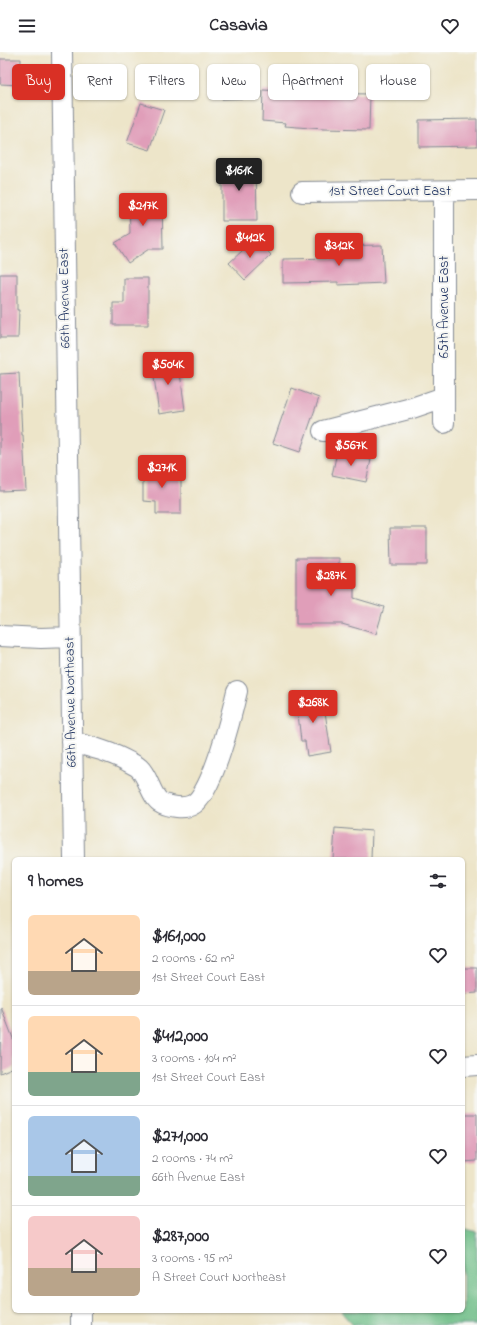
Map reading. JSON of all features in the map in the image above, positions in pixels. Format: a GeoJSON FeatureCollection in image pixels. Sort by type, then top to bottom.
{"type":"FeatureCollection","features":[{"type":"Feature","properties":{"kind":"street","name":"66th Avenue East"},"geometry":{"type":"LineString","coordinates":[[62,52],[69,544]]}},
{"type":"Feature","properties":{"kind":"street","name":"1st Street Court East"},"geometry":{"type":"LineString","coordinates":[[302,192],[477,190]]}},
{"type":"Feature","properties":{"kind":"street","name":"65th Avenue East"},"geometry":{"type":"LineString","coordinates":[[444,191],[444,423]]}},
{"type":"Feature","properties":{"kind":"street"},"geometry":{"type":"LineString","coordinates":[[323,431],[412,408],[444,397]]}},
{"type":"Feature","properties":{"kind":"street","name":"66th Avenue Northeast"},"geometry":{"type":"LineString","coordinates":[[69,544],[74,857]]}},
{"type":"Feature","properties":{"kind":"street"},"geometry":{"type":"LineString","coordinates":[[0,636],[41,638],[70,637]]}},
{"type":"Feature","properties":{"kind":"street"},"geometry":{"type":"LineString","coordinates":[[72,742],[116,755],[139,768],[146,777],[155,797],[162,803],[179,807],[192,805],[199,800],[215,769],[237,691]]}},
{"type":"Feature","properties":{"kind":"street"},"geometry":{"type":"LineString","coordinates":[[465,1066],[477,1065]]}},
{"type":"Feature","properties":{"kind":"street"},"geometry":{"type":"LineString","coordinates":[[81,1313],[81,1325]]}},
{"type":"Feature","properties":{"kind":"green space"},"geometry":{"type":"Polygon","coordinates":[[[465,1229],[477,1232],[477,1325],[353,1325],[342,1313],[465,1313],[465,1229]]]}},
{"type":"Feature","properties":{"kind":"building"},"geometry":{"type":"Polygon","coordinates":[[[0,59],[21,59],[21,64],[12,64],[12,85],[0,84],[0,59]]]}},
{"type":"Feature","properties":{"kind":"building"},"geometry":{"type":"Polygon","coordinates":[[[263,90],[268,90],[268,100],[358,100],[358,94],[366,94],[366,100],[370,100],[369,130],[285,126],[286,123],[262,121],[263,90]]]}},
{"type":"Feature","properties":{"kind":"building"},"geometry":{"type":"Polygon","coordinates":[[[141,103],[164,110],[150,150],[127,143],[141,103]]]}},
{"type":"Feature","properties":{"kind":"building"},"geometry":{"type":"Polygon","coordinates":[[[477,119],[477,146],[419,147],[419,120],[477,119]]]}},
{"type":"Feature","properties":{"kind":"building"},"geometry":{"type":"Polygon","coordinates":[[[222,163],[256,163],[257,221],[222,221],[222,163]]]}},
{"type":"Feature","properties":{"kind":"building"},"geometry":{"type":"Polygon","coordinates":[[[129,196],[162,196],[163,249],[149,249],[128,263],[115,243],[130,234],[129,196]]]}},
{"type":"Feature","properties":{"kind":"building"},"geometry":{"type":"Polygon","coordinates":[[[256,238],[271,255],[245,280],[229,263],[256,238]]]}},
{"type":"Feature","properties":{"kind":"building"},"geometry":{"type":"Polygon","coordinates":[[[382,245],[384,283],[338,285],[338,282],[283,283],[283,259],[337,258],[337,246],[382,245]]]}},
{"type":"Feature","properties":{"kind":"building"},"geometry":{"type":"Polygon","coordinates":[[[0,274],[17,274],[17,310],[19,310],[18,338],[0,338],[0,274]]]}},
{"type":"Feature","properties":{"kind":"building"},"geometry":{"type":"Polygon","coordinates":[[[124,278],[148,278],[148,325],[113,325],[113,303],[124,303],[124,278]]]}},
{"type":"Feature","properties":{"kind":"building"},"geometry":{"type":"Polygon","coordinates":[[[178,358],[185,410],[159,414],[152,362],[178,358]]]}},
{"type":"Feature","properties":{"kind":"building"},"geometry":{"type":"Polygon","coordinates":[[[19,373],[26,490],[0,491],[0,374],[19,373]]]}},
{"type":"Feature","properties":{"kind":"building"},"geometry":{"type":"Polygon","coordinates":[[[292,388],[319,398],[300,452],[273,443],[292,388]]]}},
{"type":"Feature","properties":{"kind":"building"},"geometry":{"type":"Polygon","coordinates":[[[337,452],[371,460],[366,482],[332,475],[337,452]]]}},
{"type":"Feature","properties":{"kind":"building"},"geometry":{"type":"Polygon","coordinates":[[[143,465],[169,465],[169,478],[181,478],[181,514],[156,514],[156,502],[143,501],[143,465]]]}},
{"type":"Feature","properties":{"kind":"building"},"geometry":{"type":"Polygon","coordinates":[[[390,528],[427,528],[427,565],[391,565],[390,528]]]}},
{"type":"Feature","properties":{"kind":"building"},"geometry":{"type":"Polygon","coordinates":[[[296,558],[339,558],[339,568],[347,568],[347,577],[354,577],[354,598],[384,607],[376,634],[342,624],[296,624],[296,558]]]}},
{"type":"Feature","properties":{"kind":"building"},"geometry":{"type":"Polygon","coordinates":[[[322,692],[331,752],[307,756],[305,741],[301,741],[296,696],[322,692]]]}},
{"type":"Feature","properties":{"kind":"building"},"geometry":{"type":"Polygon","coordinates":[[[335,828],[372,831],[371,857],[333,857],[335,828]]]}},
{"type":"Feature","properties":{"kind":"building"},"geometry":{"type":"Polygon","coordinates":[[[465,968],[477,968],[477,993],[465,994],[465,968]]]}},
{"type":"Feature","properties":{"kind":"building"},"geometry":{"type":"Polygon","coordinates":[[[1,1007],[12,1036],[12,1068],[0,1073],[1,1007]]]}},
{"type":"Feature","properties":{"kind":"building"},"geometry":{"type":"Polygon","coordinates":[[[465,1114],[477,1114],[477,1161],[465,1162],[465,1114]]]}}]}
